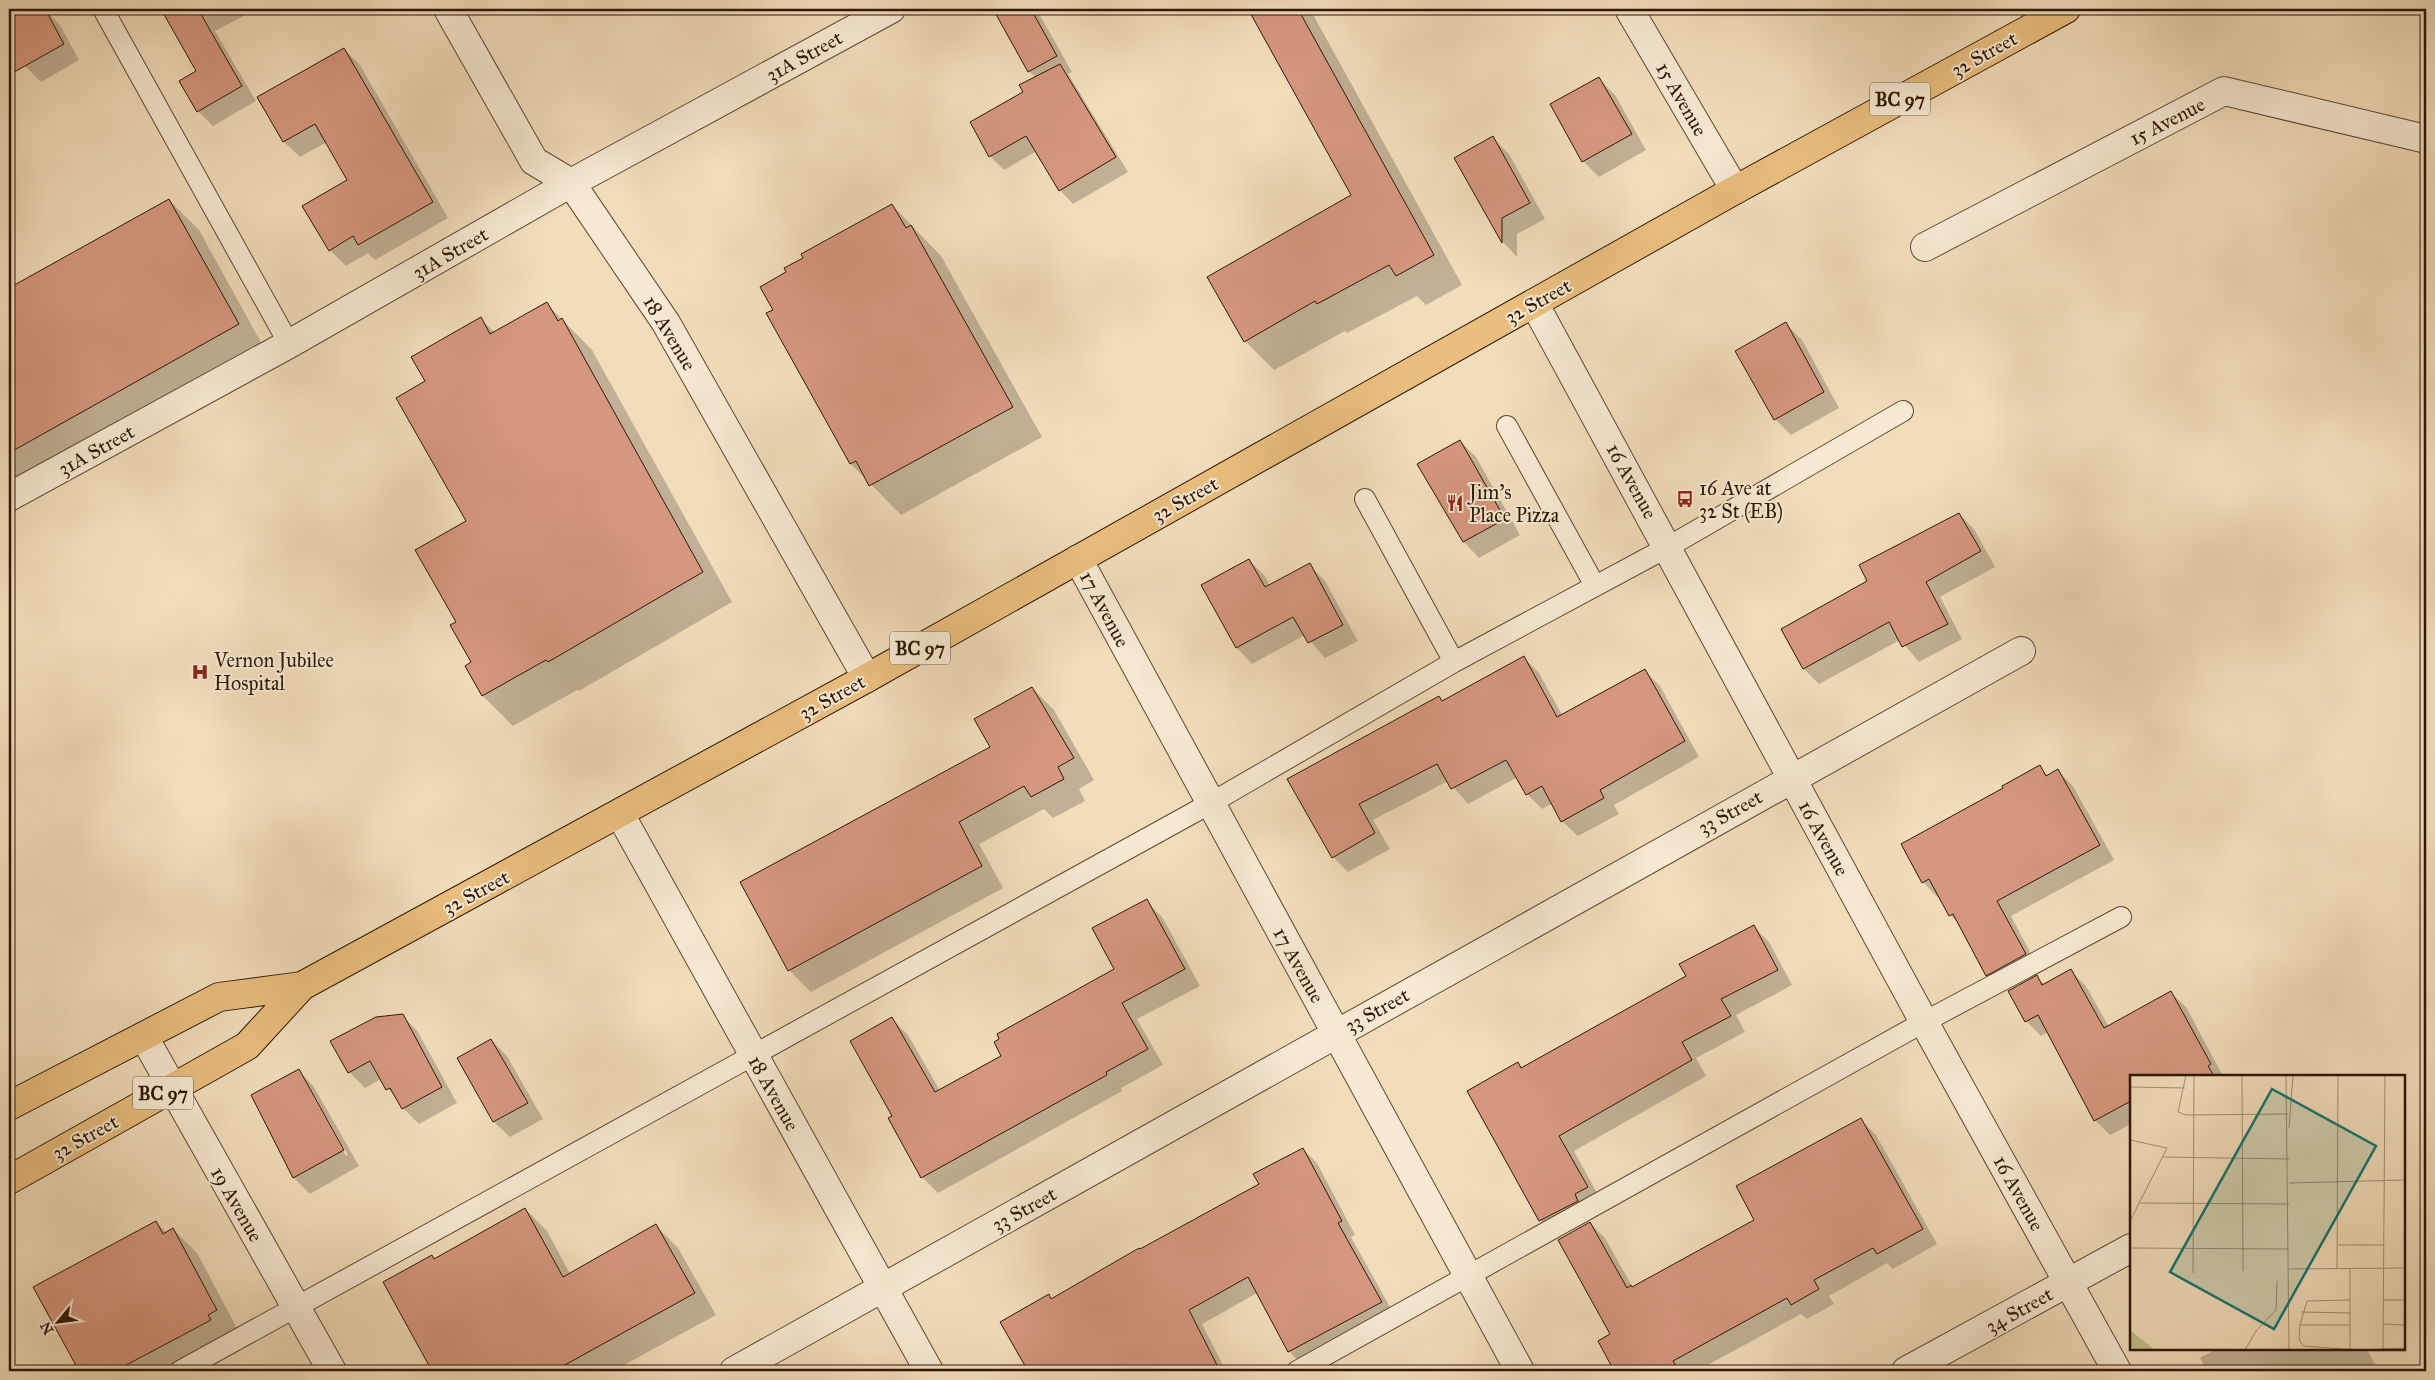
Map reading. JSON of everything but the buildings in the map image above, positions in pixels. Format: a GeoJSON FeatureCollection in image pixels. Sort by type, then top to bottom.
{"type":"FeatureCollection","features":[{"type":"Feature","properties":{"kind":"highway","name":"32 Street"},"geometry":{"type":"LineString","coordinates":[[9,1180],[247,1046],[302,986],[867,678],[1735,190],[2066,9]]}},
{"type":"Feature","properties":{"kind":"highway","name":"32 Street"},"geometry":{"type":"LineString","coordinates":[[9,1106],[219,997],[302,986]]}},
{"type":"Feature","properties":{"kind":"street","name":"18 Avenue"},"geometry":{"type":"LineString","coordinates":[[448,9],[534,161],[571,183],[666,323],[867,678]]}},
{"type":"Feature","properties":{"kind":"street","name":"31A Street"},"geometry":{"type":"LineString","coordinates":[[9,497],[289,344],[571,183],[891,9]]}},
{"type":"Feature","properties":{"kind":"street","name":"15 Avenue"},"geometry":{"type":"LineString","coordinates":[[1629,9],[1735,190]]}},
{"type":"Feature","properties":{"kind":"street","name":"15 Avenue"},"geometry":{"type":"LineString","coordinates":[[1926,247],[2224,91],[2426,139]]}},
{"type":"Feature","properties":{"kind":"street","name":"16 Avenue"},"geometry":{"type":"LineString","coordinates":[[1534,303],[1924,1022],[2117,1371]]}},
{"type":"Feature","properties":{"kind":"street","name":"17 Avenue"},"geometry":{"type":"LineString","coordinates":[[1078,559],[1206,805],[1336,1033],[1520,1371]]}},
{"type":"Feature","properties":{"kind":"street","name":"33 Street"},"geometry":{"type":"LineString","coordinates":[[734,1371],[2021,651]]}},
{"type":"Feature","properties":{"kind":"street","name":"18 Avenue"},"geometry":{"type":"LineString","coordinates":[[620,814],[929,1371]]}},
{"type":"Feature","properties":{"kind":"street","name":"19 Avenue"},"geometry":{"type":"LineString","coordinates":[[144,1037],[171,1089],[332,1371]]}},
{"type":"Feature","properties":{"kind":"street","name":"34 Street"},"geometry":{"type":"LineString","coordinates":[[1906,1371],[2130,1249]]}},
{"type":"Feature","properties":{"kind":"lane"},"geometry":{"type":"LineString","coordinates":[[103,9],[289,344]]}},
{"type":"Feature","properties":{"kind":"lane"},"geometry":{"type":"LineString","coordinates":[[180,1371],[1163,829],[1454,662],[1594,584],[1668,547],[1903,411]]}},
{"type":"Feature","properties":{"kind":"lane"},"geometry":{"type":"LineString","coordinates":[[1507,426],[1594,584]]}},
{"type":"Feature","properties":{"kind":"lane"},"geometry":{"type":"LineString","coordinates":[[1365,499],[1454,662]]}},
{"type":"Feature","properties":{"kind":"lane"},"geometry":{"type":"LineString","coordinates":[[1297,1371],[1924,1022],[2120,917]]}},
{"type":"Feature","properties":{"kind":"place","name":"16 Ave at 32 St (EB)"},"geometry":{"type":"Point","coordinates":[1685,499]}},
{"type":"Feature","properties":{"kind":"place","name":"Jim's Place Pizza"},"geometry":{"type":"Point","coordinates":[1455,503]}},
{"type":"Feature","properties":{"kind":"place","name":"Vernon Jubilee Hospital"},"geometry":{"type":"Point","coordinates":[200,672]}}]}
